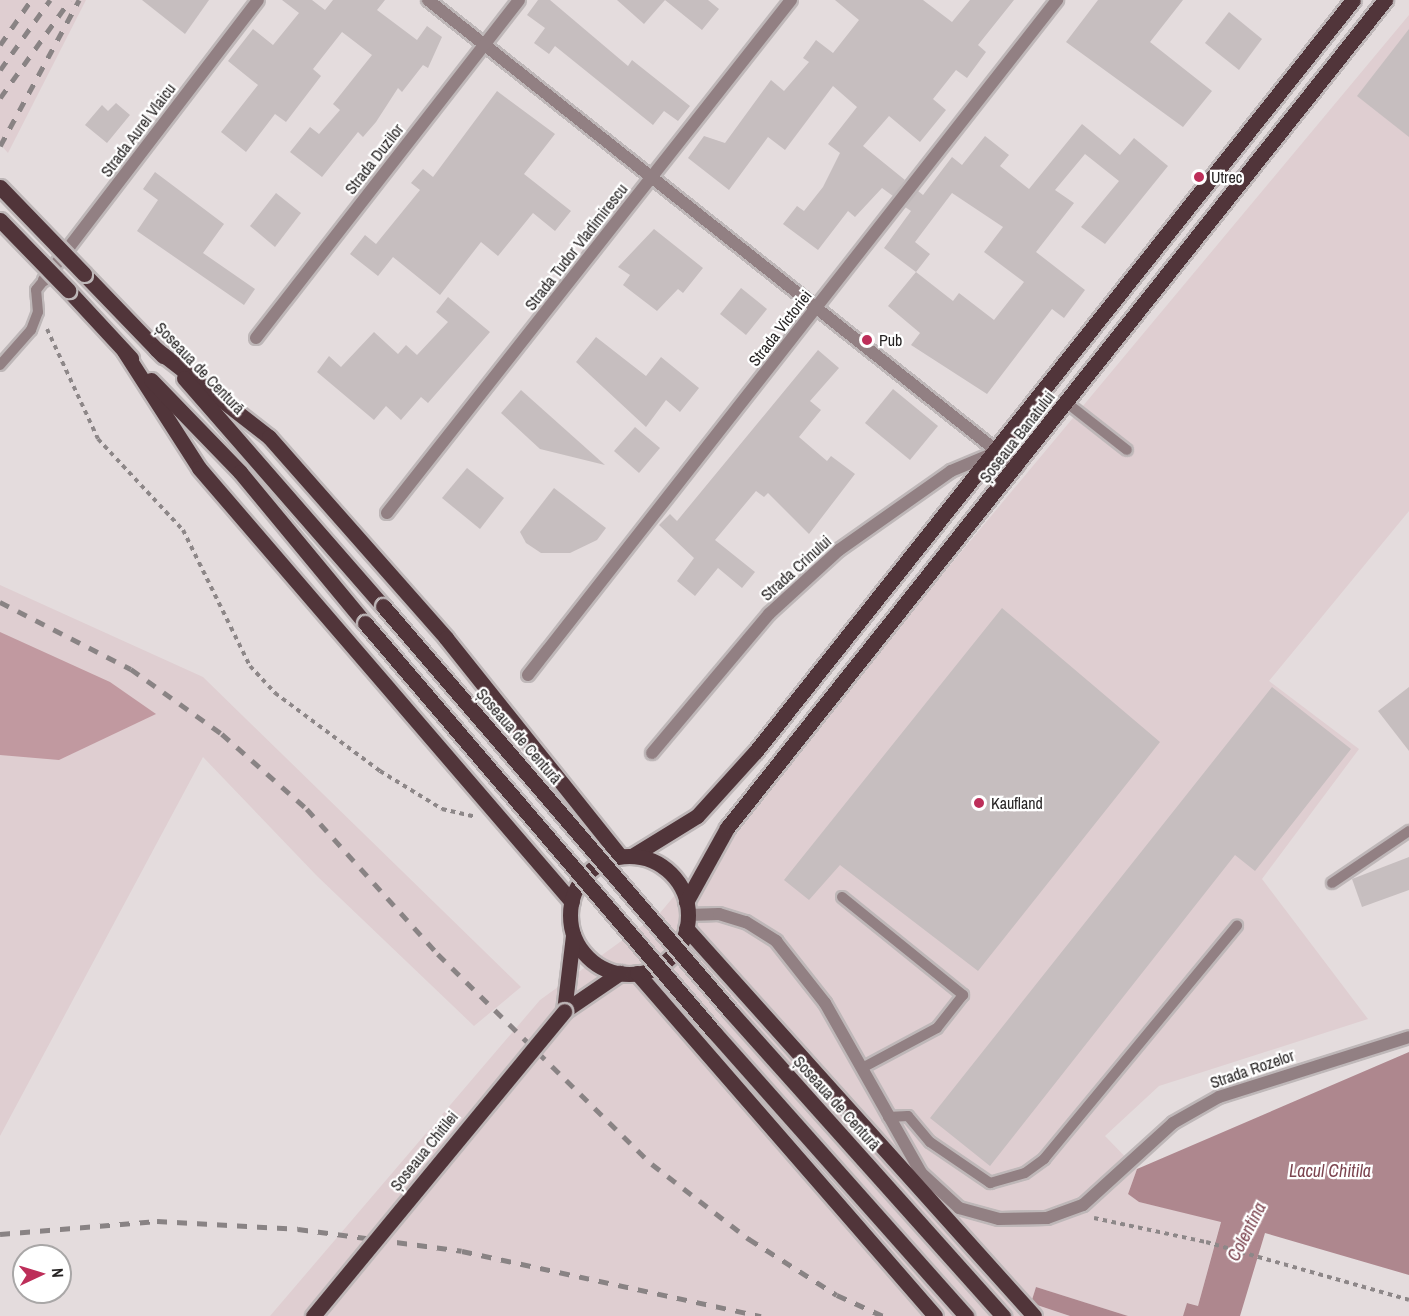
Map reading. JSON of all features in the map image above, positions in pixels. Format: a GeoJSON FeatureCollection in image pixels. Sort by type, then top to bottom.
{"type":"FeatureCollection","features":[{"type":"Feature","properties":{"kind":"main road","name":"Șoseaua Banatului"},"geometry":{"type":"LineString","coordinates":[[687,915],[727,828],[1017,467],[1385,0]]}},
{"type":"Feature","properties":{"kind":"main road","name":"Șoseaua Banatului"},"geometry":{"type":"LineString","coordinates":[[626,856],[697,816],[756,751],[998,452],[1346,3]]}},
{"type":"Feature","properties":{"kind":"main road","name":"Șoseaua de Centură"},"geometry":{"type":"LineString","coordinates":[[0,187],[249,446],[732,1013],[1003,1316]]}},
{"type":"Feature","properties":{"kind":"main road"},"geometry":{"type":"LineString","coordinates":[[0,220],[240,472],[365,623],[714,1032],[966,1316]]}},
{"type":"Feature","properties":{"kind":"main road"},"geometry":{"type":"LineString","coordinates":[[156,349],[269,437],[446,638],[626,856],[672,875],[687,915],[1034,1316]]}},
{"type":"Feature","properties":{"kind":"main road"},"geometry":{"type":"LineString","coordinates":[[124,351],[199,468],[507,823],[572,902]]}},
{"type":"Feature","properties":{"kind":"main road"},"geometry":{"type":"LineString","coordinates":[[564,1011],[573,934],[572,902],[585,875],[626,856]]}},
{"type":"Feature","properties":{"kind":"main road"},"geometry":{"type":"LineString","coordinates":[[573,934],[596,964],[620,973],[637,973],[669,958],[687,915]]}},
{"type":"Feature","properties":{"kind":"main road","name":"Șoseaua Chitilei"},"geometry":{"type":"LineString","coordinates":[[313,1316],[564,1011],[620,973]]}},
{"type":"Feature","properties":{"kind":"main road"},"geometry":{"type":"LineString","coordinates":[[637,973],[935,1316]]}},
{"type":"Feature","properties":{"kind":"street","name":"Strada Aurel Vlaicu"},"geometry":{"type":"LineString","coordinates":[[44,280],[258,0]]}},
{"type":"Feature","properties":{"kind":"street"},"geometry":{"type":"LineString","coordinates":[[428,0],[1017,467]]}},
{"type":"Feature","properties":{"kind":"street","name":"Strada Duzilor"},"geometry":{"type":"LineString","coordinates":[[256,338],[519,0]]}},
{"type":"Feature","properties":{"kind":"street","name":"Strada Tudor Vladimirescu"},"geometry":{"type":"LineString","coordinates":[[387,513],[790,0]]}},
{"type":"Feature","properties":{"kind":"street","name":"Strada Victoriei"},"geometry":{"type":"LineString","coordinates":[[528,675],[1057,0]]}},
{"type":"Feature","properties":{"kind":"street","name":"Strada Crinului"},"geometry":{"type":"LineString","coordinates":[[651,753],[769,614],[839,550],[951,471],[998,452]]}},
{"type":"Feature","properties":{"kind":"street"},"geometry":{"type":"LineString","coordinates":[[687,915],[719,914],[746,922],[776,941],[825,1003],[864,1067],[888,1117],[921,1173],[959,1208],[999,1219],[1069,1212]]}},
{"type":"Feature","properties":{"kind":"street","name":"Strada Rozelor"},"geometry":{"type":"LineString","coordinates":[[1069,1212],[1098,1195],[1196,1108],[1238,1089],[1409,1037]]}},
{"type":"Feature","properties":{"kind":"lane"},"geometry":{"type":"LineString","coordinates":[[0,365],[31,330],[38,312],[36,290],[44,280]]}},
{"type":"Feature","properties":{"kind":"lane"},"geometry":{"type":"LineString","coordinates":[[1067,403],[1127,450]]}},
{"type":"Feature","properties":{"kind":"lane"},"geometry":{"type":"LineString","coordinates":[[1332,884],[1409,831]]}},
{"type":"Feature","properties":{"kind":"lane"},"geometry":{"type":"LineString","coordinates":[[842,897],[963,995],[937,1028],[864,1067]]}},
{"type":"Feature","properties":{"kind":"lane"},"geometry":{"type":"LineString","coordinates":[[888,1117],[908,1116],[930,1142],[990,1183],[1025,1173],[1044,1159],[1237,926]]}},
{"type":"Feature","properties":{"kind":"path"},"geometry":{"type":"LineString","coordinates":[[38,312],[98,440],[183,530],[250,666],[275,693],[380,771],[442,809],[507,823]]}},
{"type":"Feature","properties":{"kind":"path"},"geometry":{"type":"LineString","coordinates":[[1069,1212],[1206,1242],[1409,1300]]}},
{"type":"Feature","properties":{"kind":"shaded area"},"geometry":{"type":"Polygon","coordinates":[[[0,0],[86,0],[8,153],[0,144],[0,0]]]}},
{"type":"Feature","properties":{"kind":"shaded area"},"geometry":{"type":"Polygon","coordinates":[[[1409,15],[1409,511],[1269,681],[1359,749],[1262,879],[1368,1019],[1159,1086],[1105,1136],[1137,1169],[1128,1194],[1139,1202],[1221,1221],[1198,1306],[1188,1303],[1183,1316],[1128,1316],[1036,1287],[1031,1303],[1070,1316],[270,1316],[540,1000],[660,913],[1409,15]]]}},
{"type":"Feature","properties":{"kind":"shaded area"},"geometry":{"type":"Polygon","coordinates":[[[0,585],[203,677],[521,987],[474,1026],[317,876],[203,757],[0,1136],[0,585]]]}},
{"type":"Feature","properties":{"kind":"shaded area"},"geometry":{"type":"Polygon","coordinates":[[[0,632],[110,682],[156,714],[59,760],[0,755],[0,632]]]}},
{"type":"Feature","properties":{"kind":"water","name":"Lacul Chitila"},"geometry":{"type":"Polygon","coordinates":[[[1409,1052],[1409,1275],[1265,1233],[1240,1316],[1183,1316],[1187,1303],[1198,1306],[1221,1222],[1139,1202],[1128,1194],[1137,1169],[1409,1052]]]}},
{"type":"Feature","properties":{"kind":"water"},"geometry":{"type":"Polygon","coordinates":[[[1036,1287],[1128,1316],[1070,1316],[1031,1303],[1036,1287]]]}},
{"type":"Feature","properties":{"kind":"building"},"geometry":{"type":"Polygon","coordinates":[[[142,0],[209,0],[185,34],[142,0]]]}},
{"type":"Feature","properties":{"kind":"building"},"geometry":{"type":"Polygon","coordinates":[[[282,0],[312,0],[325,10],[333,0],[385,0],[377,10],[417,40],[427,26],[442,37],[428,68],[423,65],[402,92],[398,88],[376,122],[363,137],[358,132],[322,177],[290,152],[310,127],[319,134],[340,110],[333,104],[372,55],[342,32],[313,69],[321,76],[286,122],[275,114],[246,152],[221,132],[258,85],[228,61],[253,29],[273,45],[299,13],[282,0]]]}},
{"type":"Feature","properties":{"kind":"building"},"geometry":{"type":"Polygon","coordinates":[[[538,0],[550,0],[628,66],[632,60],[690,106],[678,121],[664,111],[653,125],[555,46],[549,54],[534,43],[545,28],[527,15],[538,0]]]}},
{"type":"Feature","properties":{"kind":"building"},"geometry":{"type":"Polygon","coordinates":[[[617,0],[665,0],[644,24],[617,0]]]}},
{"type":"Feature","properties":{"kind":"building"},"geometry":{"type":"Polygon","coordinates":[[[665,0],[708,0],[719,9],[702,30],[665,0]]]}},
{"type":"Feature","properties":{"kind":"building"},"geometry":{"type":"Polygon","coordinates":[[[835,0],[923,0],[952,22],[970,0],[1014,0],[978,45],[986,52],[967,78],[956,70],[933,99],[946,110],[920,142],[889,116],[863,146],[905,180],[893,196],[882,188],[855,217],[848,211],[818,250],[783,224],[797,206],[804,211],[823,187],[840,153],[828,144],[857,107],[833,86],[785,150],[768,137],[729,190],[688,158],[704,136],[725,143],[771,80],[784,91],[809,62],[803,58],[816,40],[833,53],[859,20],[835,0]]]}},
{"type":"Feature","properties":{"kind":"building"},"geometry":{"type":"Polygon","coordinates":[[[1098,0],[1183,0],[1150,42],[1212,91],[1183,127],[1066,42],[1098,0]]]}},
{"type":"Feature","properties":{"kind":"building"},"geometry":{"type":"Polygon","coordinates":[[[1229,12],[1262,39],[1239,70],[1205,43],[1229,12]]]}},
{"type":"Feature","properties":{"kind":"building"},"geometry":{"type":"Polygon","coordinates":[[[1409,29],[1409,137],[1357,96],[1409,29]]]}},
{"type":"Feature","properties":{"kind":"building"},"geometry":{"type":"Polygon","coordinates":[[[497,91],[555,134],[524,174],[571,211],[555,231],[533,213],[498,256],[481,242],[440,295],[393,257],[378,276],[350,254],[365,235],[376,244],[420,190],[411,183],[423,169],[433,177],[497,91]]]}},
{"type":"Feature","properties":{"kind":"building"},"geometry":{"type":"Polygon","coordinates":[[[116,103],[130,115],[107,143],[85,125],[102,105],[108,111],[116,103]]]}},
{"type":"Feature","properties":{"kind":"building"},"geometry":{"type":"Polygon","coordinates":[[[1082,124],[1120,155],[1134,138],[1168,166],[1105,244],[1081,227],[1119,181],[1085,154],[1055,190],[1074,203],[1036,252],[1085,290],[1064,318],[1052,309],[987,394],[911,345],[920,333],[888,306],[916,272],[884,248],[911,211],[905,207],[918,191],[923,195],[952,157],[962,165],[985,136],[1009,155],[1000,166],[1029,189],[1082,124]],[[952,193],[915,242],[930,254],[916,272],[953,301],[959,293],[994,320],[1024,282],[984,252],[1003,227],[952,193]]]}},
{"type":"Feature","properties":{"kind":"building"},"geometry":{"type":"Polygon","coordinates":[[[155,172],[224,224],[203,253],[255,289],[244,305],[137,231],[158,200],[143,189],[155,172]]]}},
{"type":"Feature","properties":{"kind":"building"},"geometry":{"type":"Polygon","coordinates":[[[276,193],[301,213],[275,247],[250,226],[276,193]]]}},
{"type":"Feature","properties":{"kind":"building"},"geometry":{"type":"Polygon","coordinates":[[[654,229],[703,268],[683,293],[678,289],[657,311],[623,285],[630,275],[618,267],[654,229]]]}},
{"type":"Feature","properties":{"kind":"building"},"geometry":{"type":"Polygon","coordinates":[[[741,288],[767,309],[746,335],[720,314],[741,288]]]}},
{"type":"Feature","properties":{"kind":"building"},"geometry":{"type":"Polygon","coordinates":[[[448,297],[490,332],[428,403],[421,397],[401,420],[386,406],[374,420],[317,372],[329,356],[341,367],[374,332],[398,354],[406,345],[417,355],[448,322],[436,312],[448,297]]]}},
{"type":"Feature","properties":{"kind":"building"},"geometry":{"type":"Polygon","coordinates":[[[596,337],[646,376],[661,357],[699,388],[680,412],[666,400],[646,427],[576,362],[596,337]]]}},
{"type":"Feature","properties":{"kind":"building"},"geometry":{"type":"Polygon","coordinates":[[[818,350],[839,368],[810,401],[821,410],[799,437],[827,461],[831,456],[855,474],[809,534],[768,493],[764,497],[756,491],[715,540],[755,572],[742,588],[718,568],[695,596],[677,581],[694,558],[659,525],[670,514],[677,521],[818,350]]]}},
{"type":"Feature","properties":{"kind":"building"},"geometry":{"type":"Polygon","coordinates":[[[893,389],[938,426],[910,460],[865,423],[893,389]]]}},
{"type":"Feature","properties":{"kind":"building"},"geometry":{"type":"Polygon","coordinates":[[[521,390],[605,465],[540,449],[501,413],[521,390]]]}},
{"type":"Feature","properties":{"kind":"building"},"geometry":{"type":"Polygon","coordinates":[[[635,427],[660,448],[639,473],[614,451],[635,427]]]}},
{"type":"Feature","properties":{"kind":"building"},"geometry":{"type":"Polygon","coordinates":[[[467,468],[504,498],[480,529],[442,498],[467,468]]]}},
{"type":"Feature","properties":{"kind":"building"},"geometry":{"type":"Polygon","coordinates":[[[554,488],[606,528],[597,540],[570,553],[541,553],[526,543],[520,532],[554,488]]]}},
{"type":"Feature","properties":{"kind":"building","name":"Kaufland"},"geometry":{"type":"Polygon","coordinates":[[[1002,608],[1160,742],[978,971],[840,865],[809,900],[784,880],[1002,608]]]}},
{"type":"Feature","properties":{"kind":"building"},"geometry":{"type":"Polygon","coordinates":[[[1272,687],[1351,749],[1255,871],[1235,855],[990,1166],[930,1118],[1272,687]]]}},
{"type":"Feature","properties":{"kind":"building"},"geometry":{"type":"Polygon","coordinates":[[[1409,687],[1409,751],[1378,711],[1409,687]]]}},
{"type":"Feature","properties":{"kind":"building"},"geometry":{"type":"Polygon","coordinates":[[[1409,857],[1409,890],[1362,907],[1352,879],[1409,857]]]}},
{"type":"Feature","properties":{"kind":"railway"},"geometry":{"type":"LineString","coordinates":[[0,45],[31,0]]}},
{"type":"Feature","properties":{"kind":"railway"},"geometry":{"type":"LineString","coordinates":[[0,70],[50,0]]}},
{"type":"Feature","properties":{"kind":"railway"},"geometry":{"type":"LineString","coordinates":[[0,98],[70,0]]}},
{"type":"Feature","properties":{"kind":"railway"},"geometry":{"type":"LineString","coordinates":[[0,146],[79,0]]}},
{"type":"Feature","properties":{"kind":"railway"},"geometry":{"type":"LineString","coordinates":[[0,602],[131,669],[222,734],[307,809],[438,954],[652,1164],[749,1239],[837,1295],[883,1316]]}},
{"type":"Feature","properties":{"kind":"railway"},"geometry":{"type":"LineString","coordinates":[[0,1234],[157,1221],[298,1229],[462,1251],[761,1316]]}},
{"type":"Feature","properties":{"kind":"place","name":"Utrec"},"geometry":{"type":"Point","coordinates":[1199,177]}},
{"type":"Feature","properties":{"kind":"place","name":"Pub"},"geometry":{"type":"Point","coordinates":[867,340]}},
{"type":"Feature","properties":{"kind":"place","name":"Kaufland"},"geometry":{"type":"Point","coordinates":[979,803]}},
{"type":"Feature","properties":{"kind":"water label","name":"Colentina"},"geometry":{"type":"Point","coordinates":[1247,1232]}}]}
